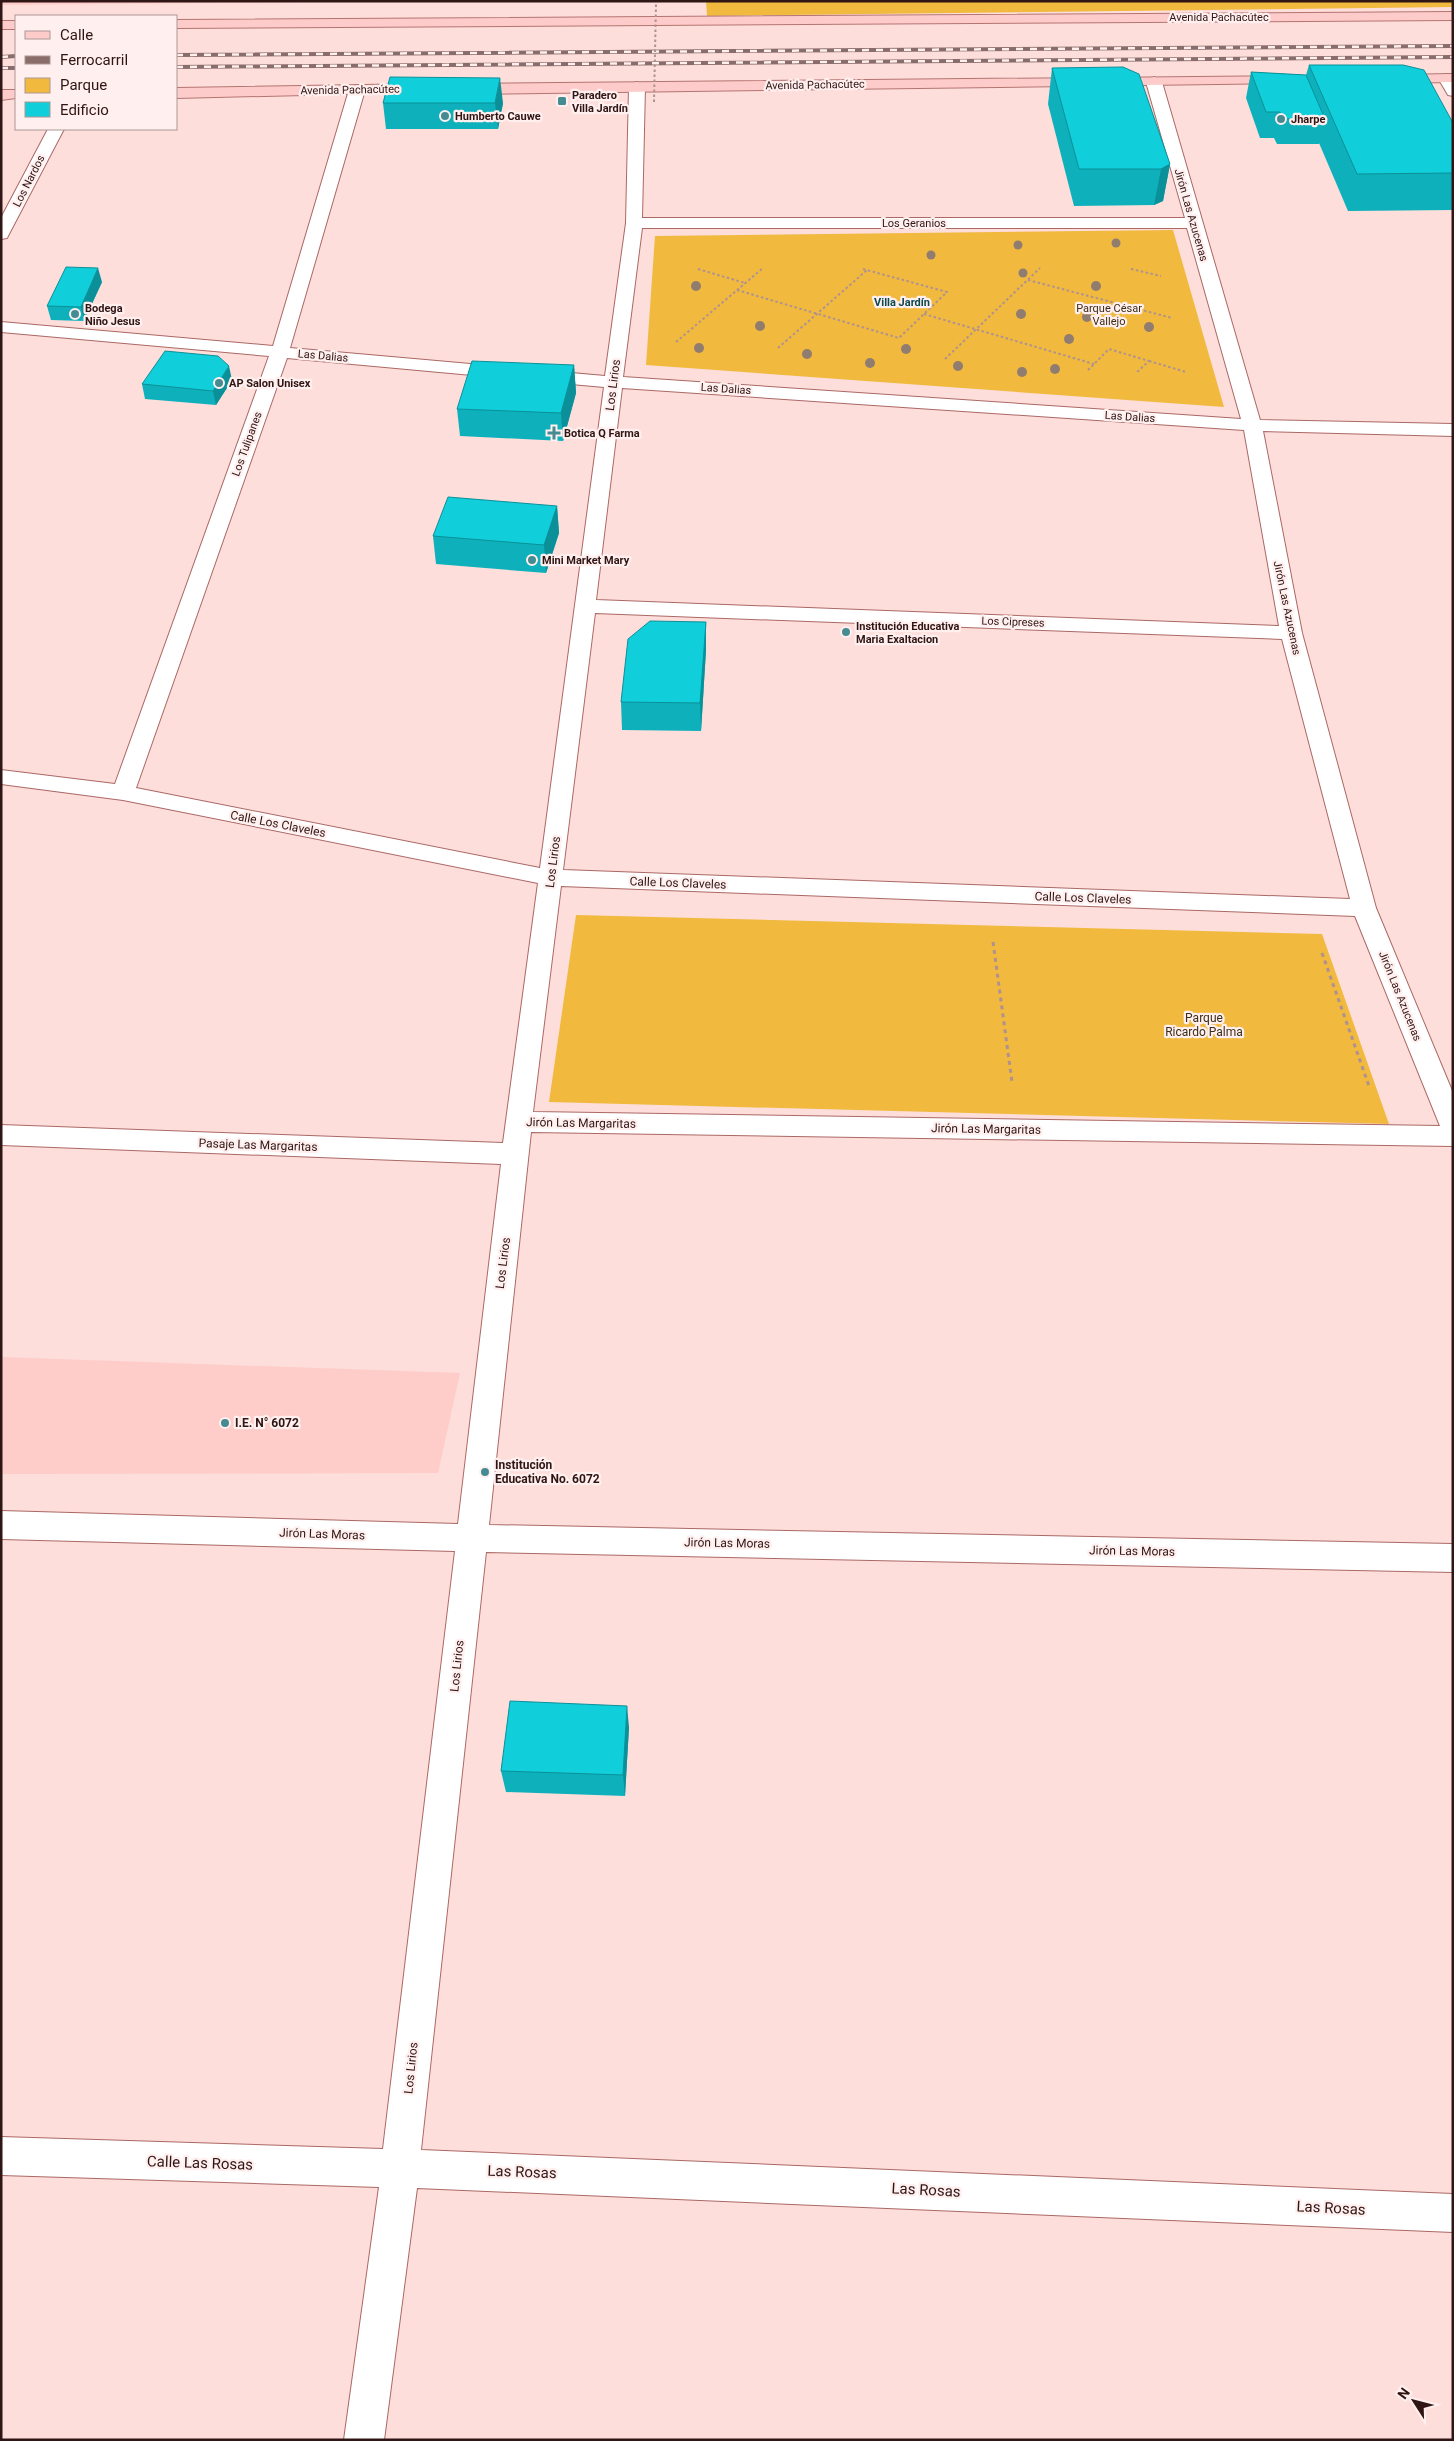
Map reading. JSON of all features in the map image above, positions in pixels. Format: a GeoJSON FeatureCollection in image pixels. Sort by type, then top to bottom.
{"type":"FeatureCollection","features":[{"type":"Feature","properties":{"kind":"main road"},"geometry":{"type":"LineString","coordinates":[[1085,4],[1134,18]]}},
{"type":"Feature","properties":{"kind":"main road","name":"Avenida Pachacútec"},"geometry":{"type":"LineString","coordinates":[[178,24],[1453,16]]}},
{"type":"Feature","properties":{"kind":"main road"},"geometry":{"type":"LineString","coordinates":[[1,25],[15,25]]}},
{"type":"Feature","properties":{"kind":"main road"},"geometry":{"type":"LineString","coordinates":[[1377,79],[1449,78]]}},
{"type":"Feature","properties":{"kind":"main road","name":"Avenida Pachacútec"},"geometry":{"type":"LineString","coordinates":[[178,93],[442,89],[645,94],[1300,80]]}},
{"type":"Feature","properties":{"kind":"main road"},"geometry":{"type":"LineString","coordinates":[[1,95],[15,94]]}},
{"type":"Feature","properties":{"kind":"street"},"geometry":{"type":"LineString","coordinates":[[1449,78],[1453,92]]}},
{"type":"Feature","properties":{"kind":"street","name":"Jirón Las Azucenas"},"geometry":{"type":"LineString","coordinates":[[1154,82],[1252,425],[1291,633],[1364,908],[1453,1125]]}},
{"type":"Feature","properties":{"kind":"street","name":"Los Tulipanes"},"geometry":{"type":"LineString","coordinates":[[123,793],[280,352],[357,90]]}},
{"type":"Feature","properties":{"kind":"street","name":"Los Lirios"},"geometry":{"type":"LineString","coordinates":[[364,2440],[400,2169],[515,1154],[634,223],[645,94]]}},
{"type":"Feature","properties":{"kind":"street","name":"Los Nardos"},"geometry":{"type":"LineString","coordinates":[[1,234],[55,130]]}},
{"type":"Feature","properties":{"kind":"street","name":"Los Geranios"},"geometry":{"type":"LineString","coordinates":[[634,223],[1193,223]]}},
{"type":"Feature","properties":{"kind":"street","name":"Las Dalias"},"geometry":{"type":"LineString","coordinates":[[1,327],[614,382],[1252,425],[1453,430]]}},
{"type":"Feature","properties":{"kind":"street","name":"Los Cipreses"},"geometry":{"type":"LineString","coordinates":[[586,606],[1291,633]]}},
{"type":"Feature","properties":{"kind":"street","name":"Calle Los Claveles"},"geometry":{"type":"LineString","coordinates":[[1,777],[123,793],[551,878],[1364,908]]}},
{"type":"Feature","properties":{"kind":"street","name":"Jirón Las Margaritas"},"geometry":{"type":"LineString","coordinates":[[519,1122],[1453,1136]]}},
{"type":"Feature","properties":{"kind":"street","name":"Pasaje Las Margaritas"},"geometry":{"type":"LineString","coordinates":[[1,1135],[515,1154]]}},
{"type":"Feature","properties":{"kind":"street","name":"Jirón Las Moras"},"geometry":{"type":"LineString","coordinates":[[1,1525],[471,1538],[1453,1558]]}},
{"type":"Feature","properties":{"kind":"street","name":"Calle Las Rosas"},"geometry":{"type":"LineString","coordinates":[[1,2156],[400,2169]]}},
{"type":"Feature","properties":{"kind":"street","name":"Las Rosas"},"geometry":{"type":"LineString","coordinates":[[400,2169],[486,2170],[1453,2213]]}},
{"type":"Feature","properties":{"kind":"path"},"geometry":{"type":"LineString","coordinates":[[645,94],[656,4]]}},
{"type":"Feature","properties":{"kind":"path"},"geometry":{"type":"LineString","coordinates":[[942,362],[1046,262]]}},
{"type":"Feature","properties":{"kind":"path"},"geometry":{"type":"LineString","coordinates":[[774,351],[873,264]]}},
{"type":"Feature","properties":{"kind":"path"},"geometry":{"type":"LineString","coordinates":[[614,382],[652,362],[766,265]]}},
{"type":"Feature","properties":{"kind":"path"},"geometry":{"type":"LineString","coordinates":[[737,290],[899,338],[947,292],[858,267]]}},
{"type":"Feature","properties":{"kind":"path"},"geometry":{"type":"LineString","coordinates":[[694,268],[746,283]]}},
{"type":"Feature","properties":{"kind":"path"},"geometry":{"type":"LineString","coordinates":[[1028,280],[1177,320]]}},
{"type":"Feature","properties":{"kind":"path"},"geometry":{"type":"LineString","coordinates":[[924,314],[1094,364]]}},
{"type":"Feature","properties":{"kind":"path"},"geometry":{"type":"LineString","coordinates":[[1148,361],[1194,374]]}},
{"type":"Feature","properties":{"kind":"path"},"geometry":{"type":"LineString","coordinates":[[986,894],[1020,1129]]}},
{"type":"Feature","properties":{"kind":"path"},"geometry":{"type":"LineString","coordinates":[[1320,947],[1372,1092]]}},
{"type":"Feature","properties":{"kind":"shaded area"},"geometry":{"type":"Polygon","coordinates":[[[1,1],[393,1],[1,5],[1,1]]]}},
{"type":"Feature","properties":{"kind":"shaded area","name":"I.E. N° 6072"},"geometry":{"type":"Polygon","coordinates":[[[1,1357],[460,1373],[438,1473],[1,1474],[1,1357]]]}},
{"type":"Feature","properties":{"kind":"green space"},"geometry":{"type":"Polygon","coordinates":[[[706,1],[1453,1],[1453,7],[707,16],[706,1]]]}},
{"type":"Feature","properties":{"kind":"green space","name":"Parque César Vallejo"},"geometry":{"type":"Polygon","coordinates":[[[1173,230],[1224,407],[646,365],[655,236],[1173,230]]]}},
{"type":"Feature","properties":{"kind":"green space","name":"Parque Ricardo Palma"},"geometry":{"type":"Polygon","coordinates":[[[576,915],[1322,934],[1389,1124],[549,1102],[576,915]]]}},
{"type":"Feature","properties":{"kind":"building"},"geometry":{"type":"Polygon","coordinates":[[[1309,65],[1403,65],[1424,70],[1453,123],[1453,173],[1357,174],[1309,65]]]}},
{"type":"Feature","properties":{"kind":"building"},"geometry":{"type":"Polygon","coordinates":[[[1123,67],[1139,74],[1170,164],[1161,169],[1079,169],[1052,68],[1123,67]]]}},
{"type":"Feature","properties":{"kind":"building"},"geometry":{"type":"Polygon","coordinates":[[[1251,72],[1306,75],[1325,119],[1282,119],[1280,112],[1266,112],[1251,72]]]}},
{"type":"Feature","properties":{"kind":"building"},"geometry":{"type":"Polygon","coordinates":[[[390,77],[500,78],[495,103],[383,103],[390,77]]]}},
{"type":"Feature","properties":{"kind":"building"},"geometry":{"type":"Polygon","coordinates":[[[66,267],[98,268],[81,307],[47,306],[66,267]]]}},
{"type":"Feature","properties":{"kind":"building"},"geometry":{"type":"Polygon","coordinates":[[[165,351],[218,356],[229,366],[213,391],[142,384],[165,351]]]}},
{"type":"Feature","properties":{"kind":"building"},"geometry":{"type":"Polygon","coordinates":[[[472,361],[574,365],[561,413],[457,409],[472,361]]]}},
{"type":"Feature","properties":{"kind":"building"},"geometry":{"type":"Polygon","coordinates":[[[448,497],[557,506],[544,545],[433,536],[448,497]]]}},
{"type":"Feature","properties":{"kind":"building"},"geometry":{"type":"Polygon","coordinates":[[[650,621],[706,622],[700,703],[621,702],[628,639],[650,621]]]}},
{"type":"Feature","properties":{"kind":"building"},"geometry":{"type":"Polygon","coordinates":[[[510,1701],[627,1706],[623,1775],[501,1771],[510,1701]]]}},
{"type":"Feature","properties":{"kind":"railway"},"geometry":{"type":"LineString","coordinates":[[178,55],[1453,46]]}},
{"type":"Feature","properties":{"kind":"railway"},"geometry":{"type":"LineString","coordinates":[[1,57],[15,56]]}},
{"type":"Feature","properties":{"kind":"railway"},"geometry":{"type":"LineString","coordinates":[[178,67],[1453,57]]}},
{"type":"Feature","properties":{"kind":"railway"},"geometry":{"type":"LineString","coordinates":[[1,68],[15,68]]}},
{"type":"Feature","properties":{"kind":"place","name":"Paradero Villa Jardín"},"geometry":{"type":"Point","coordinates":[562,101]}},
{"type":"Feature","properties":{"kind":"place","name":"Humberto Cauwe"},"geometry":{"type":"Point","coordinates":[445,116]}},
{"type":"Feature","properties":{"kind":"place","name":"Jharpe"},"geometry":{"type":"Point","coordinates":[1281,119]}},
{"type":"Feature","properties":{"kind":"place","name":"Bodega Niño Jesus"},"geometry":{"type":"Point","coordinates":[75,314]}},
{"type":"Feature","properties":{"kind":"place","name":"AP Salon Unisex"},"geometry":{"type":"Point","coordinates":[219,383]}},
{"type":"Feature","properties":{"kind":"place","name":"Botica Q Farma"},"geometry":{"type":"Point","coordinates":[554,433]}},
{"type":"Feature","properties":{"kind":"place","name":"Mini Market Mary"},"geometry":{"type":"Point","coordinates":[532,560]}},
{"type":"Feature","properties":{"kind":"place","name":"Institución Educativa Maria Exaltacion"},"geometry":{"type":"Point","coordinates":[846,632]}},
{"type":"Feature","properties":{"kind":"place","name":"I.E. N° 6072"},"geometry":{"type":"Point","coordinates":[225,1423]}},
{"type":"Feature","properties":{"kind":"place","name":"Institución Educativa No. 6072"},"geometry":{"type":"Point","coordinates":[485,1472]}},
{"type":"Feature","properties":{"kind":"district","name":"Villa Jardín"},"geometry":{"type":"Point","coordinates":[902,302]}}]}
